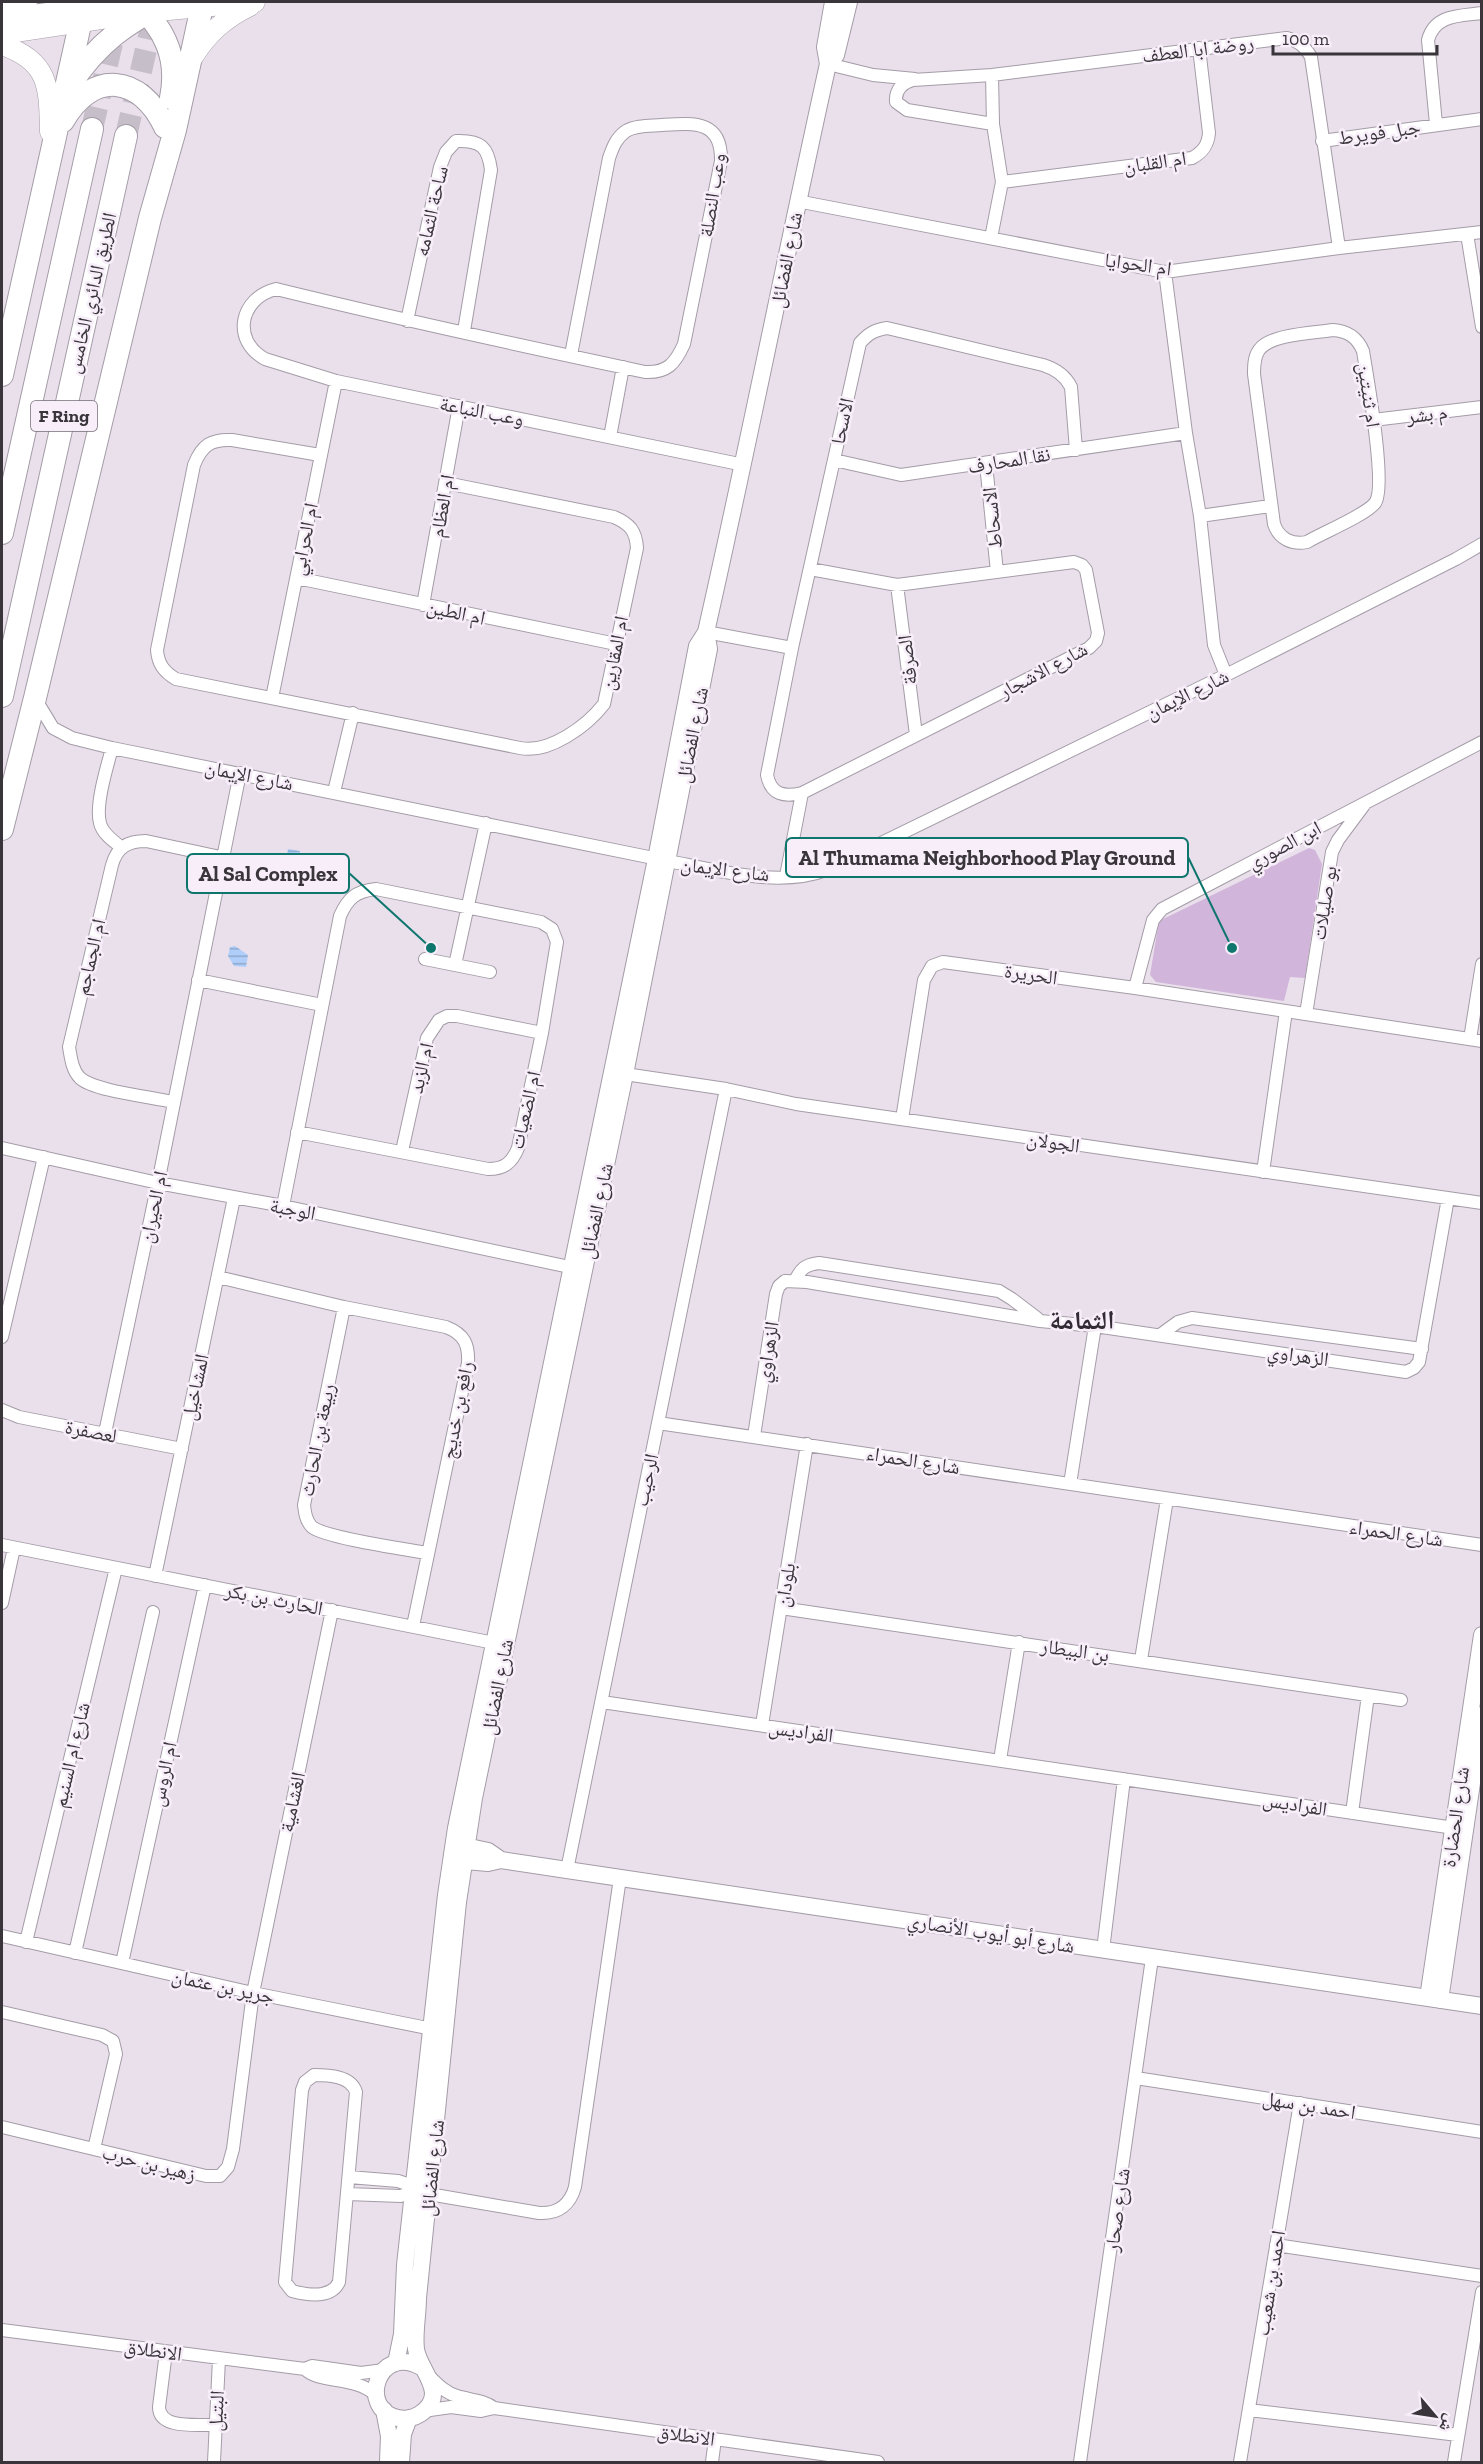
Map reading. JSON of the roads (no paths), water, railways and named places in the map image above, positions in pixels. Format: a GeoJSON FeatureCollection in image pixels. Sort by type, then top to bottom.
{"type":"FeatureCollection","features":[{"type":"Feature","properties":{"kind":"highway"},"geometry":{"type":"LineString","coordinates":[[2,20],[83,11],[121,2]]}},
{"type":"Feature","properties":{"kind":"highway"},"geometry":{"type":"LineString","coordinates":[[65,93],[94,51],[141,7],[172,4]]}},
{"type":"Feature","properties":{"kind":"highway"},"geometry":{"type":"LineString","coordinates":[[2,829],[150,218],[175,130],[202,4]]}},
{"type":"Feature","properties":{"kind":"highway"},"geometry":{"type":"LineString","coordinates":[[141,7],[167,40],[173,72],[172,93],[150,218]]}},
{"type":"Feature","properties":{"kind":"highway"},"geometry":{"type":"LineString","coordinates":[[2,375],[83,11]]}},
{"type":"Feature","properties":{"kind":"highway"},"geometry":{"type":"LineString","coordinates":[[57,133],[71,107],[82,95],[107,85],[131,88],[143,96],[158,113],[165,127]]}},
{"type":"Feature","properties":{"kind":"highway","name":"الطريق الدائري الخامس"},"geometry":{"type":"LineString","coordinates":[[2,533],[92,129]]}},
{"type":"Feature","properties":{"kind":"highway","name":"الطريق الدائري الخامس"},"geometry":{"type":"LineString","coordinates":[[2,696],[126,136]]}},
{"type":"Feature","properties":{"kind":"main road"},"geometry":{"type":"LineString","coordinates":[[2,5],[24,2]]}},
{"type":"Feature","properties":{"kind":"main road"},"geometry":{"type":"LineString","coordinates":[[172,4],[257,2]]}},
{"type":"Feature","properties":{"kind":"main road"},"geometry":{"type":"LineString","coordinates":[[190,62],[206,38],[224,20],[257,2]]}},
{"type":"Feature","properties":{"kind":"main road"},"geometry":{"type":"LineString","coordinates":[[2,34],[83,11],[141,7]]}},
{"type":"Feature","properties":{"kind":"main road"},"geometry":{"type":"LineString","coordinates":[[2,45],[30,59],[45,77],[50,101],[50,158]]}},
{"type":"Feature","properties":{"kind":"street","name":"شارع الفضائل"},"geometry":{"type":"LineString","coordinates":[[410,2272],[421,2192],[458,1852],[495,1694],[578,1269],[625,1074],[653,934],[648,926],[658,875],[709,649],[706,632],[744,465],[797,201],[828,64],[825,47],[833,2]]}},
{"type":"Feature","properties":{"kind":"street","name":"شارع الفضائل"},"geometry":{"type":"LineString","coordinates":[[828,64],[836,55],[849,2]]}},
{"type":"Feature","properties":{"kind":"street","name":"جبل فويرط"},"geometry":{"type":"LineString","coordinates":[[1436,124],[1428,40],[1430,33],[1442,19],[1482,13]]}},
{"type":"Feature","properties":{"kind":"street","name":"روضة ابا العطف"},"geometry":{"type":"LineString","coordinates":[[828,64],[873,75],[918,80],[992,75],[1287,38],[1300,44],[1311,57],[1339,248]]}},
{"type":"Feature","properties":{"kind":"street","name":"ام القلبان"},"geometry":{"type":"LineString","coordinates":[[1002,182],[1192,158],[1200,154],[1208,141],[1209,133],[1199,48]]}},
{"type":"Feature","properties":{"kind":"street"},"geometry":{"type":"LineString","coordinates":[[992,75],[993,124],[1002,182],[992,238]]}},
{"type":"Feature","properties":{"kind":"street"},"geometry":{"type":"LineString","coordinates":[[918,80],[907,82],[897,91],[896,102],[902,108],[993,124]]}},
{"type":"Feature","properties":{"kind":"street","name":"جبل فويرط"},"geometry":{"type":"LineString","coordinates":[[1322,141],[1482,119]]}},
{"type":"Feature","properties":{"kind":"street","name":"وعب النصلة"},"geometry":{"type":"LineString","coordinates":[[244,324],[253,301],[265,292],[276,289],[407,321],[623,367],[657,373],[669,368],[677,359],[684,344],[721,161],[722,148],[710,129],[698,124],[633,127],[617,139],[609,158],[571,355]]}},
{"type":"Feature","properties":{"kind":"street","name":"ساحة الثمامه"},"geometry":{"type":"LineString","coordinates":[[407,321],[440,167],[446,152],[456,141],[469,141],[480,146],[489,154],[491,170],[464,332]]}},
{"type":"Feature","properties":{"kind":"street","name":"ام الحوايا"},"geometry":{"type":"LineString","coordinates":[[797,201],[1165,272],[1339,248],[1482,232]]}},
{"type":"Feature","properties":{"kind":"street"},"geometry":{"type":"LineString","coordinates":[[1467,234],[1482,327]]}},
{"type":"Feature","properties":{"kind":"street"},"geometry":{"type":"LineString","coordinates":[[1165,272],[1186,433],[1200,516],[1214,645],[1226,675]]}},
{"type":"Feature","properties":{"kind":"street","name":"وعب النباعة"},"geometry":{"type":"LineString","coordinates":[[244,324],[243,333],[255,354],[336,381],[744,465]]}},
{"type":"Feature","properties":{"kind":"street","name":"الاسحا"},"geometry":{"type":"LineString","coordinates":[[802,793],[782,794],[769,786],[767,775],[792,648],[860,343],[867,334],[886,328],[1043,365],[1059,371],[1071,387],[1076,450]]}},
{"type":"Feature","properties":{"kind":"street","name":"ام ثنيتين"},"geometry":{"type":"LineString","coordinates":[[1333,330],[1350,334],[1359,342],[1363,351],[1373,420],[1380,487],[1377,500],[1371,507],[1307,542],[1290,542],[1276,530],[1270,506],[1254,374],[1259,350],[1268,343],[1281,338],[1333,330]]}},
{"type":"Feature","properties":{"kind":"street"},"geometry":{"type":"LineString","coordinates":[[610,437],[623,367]]}},
{"type":"Feature","properties":{"kind":"street","name":"ام الحرابي"},"geometry":{"type":"LineString","coordinates":[[272,698],[336,381]]}},
{"type":"Feature","properties":{"kind":"street","name":"ام العظام"},"geometry":{"type":"LineString","coordinates":[[423,605],[447,483],[459,406]]}},
{"type":"Feature","properties":{"kind":"street","name":"م بشر"},"geometry":{"type":"LineString","coordinates":[[1373,420],[1482,407]]}},
{"type":"Feature","properties":{"kind":"street","name":"نقا المحارف"},"geometry":{"type":"LineString","coordinates":[[834,460],[901,475],[1186,433]]}},
{"type":"Feature","properties":{"kind":"street","name":"ام المقارين"},"geometry":{"type":"LineString","coordinates":[[320,455],[225,440],[207,443],[199,453],[194,465],[160,639],[158,660],[168,674],[176,679],[520,748],[540,749],[550,746],[594,716],[604,704],[637,548],[637,537],[633,529],[615,517],[447,483]]}},
{"type":"Feature","properties":{"kind":"street","name":"الاسحاط"},"geometry":{"type":"LineString","coordinates":[[986,464],[998,572]]}},
{"type":"Feature","properties":{"kind":"street"},"geometry":{"type":"LineString","coordinates":[[1200,516],[1270,506]]}},
{"type":"Feature","properties":{"kind":"street","name":"شارع الإيمان"},"geometry":{"type":"LineString","coordinates":[[35,698],[53,728],[72,738],[112,748],[662,860],[760,876],[807,876],[826,870],[1226,675],[1456,559],[1482,543]]}},
{"type":"Feature","properties":{"kind":"street","name":"شارع الإيمان"},"geometry":{"type":"LineString","coordinates":[[1456,559],[1482,552]]}},
{"type":"Feature","properties":{"kind":"street","name":"شارع الاشجار"},"geometry":{"type":"LineString","coordinates":[[802,793],[1089,648],[1096,641],[1098,633],[1086,570],[1082,565],[1074,562],[897,585],[810,568]]}},
{"type":"Feature","properties":{"kind":"street","name":"ام الطين"},"geometry":{"type":"LineString","coordinates":[[297,578],[616,644]]}},
{"type":"Feature","properties":{"kind":"street","name":"الصرفة"},"geometry":{"type":"LineString","coordinates":[[897,585],[916,735]]}},
{"type":"Feature","properties":{"kind":"street"},"geometry":{"type":"LineString","coordinates":[[458,1852],[494,1643],[578,1269],[622,1019],[662,860],[671,782],[697,646],[706,632],[792,648]]}},
{"type":"Feature","properties":{"kind":"street"},"geometry":{"type":"LineString","coordinates":[[334,792],[353,713]]}},
{"type":"Feature","properties":{"kind":"street","name":"ابن الصوري"},"geometry":{"type":"LineString","coordinates":[[1135,988],[1153,920],[1162,909],[1482,742]]}},
{"type":"Feature","properties":{"kind":"street"},"geometry":{"type":"LineString","coordinates":[[112,748],[98,810],[100,824],[109,838],[121,847],[133,841],[146,841],[225,858]]}},
{"type":"Feature","properties":{"kind":"street","name":"ام الحيران"},"geometry":{"type":"LineString","coordinates":[[105,1433],[225,858],[240,773]]}},
{"type":"Feature","properties":{"kind":"street"},"geometry":{"type":"LineString","coordinates":[[786,876],[802,793]]}},
{"type":"Feature","properties":{"kind":"street","name":"بو صليلات"},"geometry":{"type":"LineString","coordinates":[[1306,1014],[1332,852],[1366,802]]}},
{"type":"Feature","properties":{"kind":"street"},"geometry":{"type":"LineString","coordinates":[[455,965],[486,823]]}},
{"type":"Feature","properties":{"kind":"street","name":"ام الجماجم"},"geometry":{"type":"LineString","coordinates":[[121,847],[112,865],[69,1047],[72,1065],[81,1078],[96,1086],[173,1102]]}},
{"type":"Feature","properties":{"kind":"street","name":"ام الضعيات"},"geometry":{"type":"LineString","coordinates":[[283,1206],[297,1132],[340,916],[346,903],[354,894],[376,889],[468,906],[541,922],[556,935],[557,942],[542,1033],[518,1148],[514,1158],[506,1166],[488,1169],[402,1150],[297,1132]]}},
{"type":"Feature","properties":{"kind":"street"},"geometry":{"type":"LineString","coordinates":[[425,959],[490,972]]}},
{"type":"Feature","properties":{"kind":"street","name":"الحريرة"},"geometry":{"type":"LineString","coordinates":[[902,1119],[924,980],[932,966],[944,962],[1135,988],[1476,1040]]}},
{"type":"Feature","properties":{"kind":"street"},"geometry":{"type":"LineString","coordinates":[[1476,1040],[1482,964]]}},
{"type":"Feature","properties":{"kind":"street"},"geometry":{"type":"LineString","coordinates":[[198,980],[322,1005]]}},
{"type":"Feature","properties":{"kind":"street"},"geometry":{"type":"LineString","coordinates":[[1263,1172],[1286,1011]]}},
{"type":"Feature","properties":{"kind":"street","name":"ام الزبد"},"geometry":{"type":"LineString","coordinates":[[402,1150],[427,1038],[439,1020],[447,1016],[457,1016],[542,1033]]}},
{"type":"Feature","properties":{"kind":"street"},"geometry":{"type":"LineString","coordinates":[[622,1019],[625,1025],[619,1068],[625,1074]]}},
{"type":"Feature","properties":{"kind":"street","name":"الجولان"},"geometry":{"type":"LineString","coordinates":[[625,1074],[726,1089],[796,1104],[1482,1203]]}},
{"type":"Feature","properties":{"kind":"street","name":"الرحيب"},"geometry":{"type":"LineString","coordinates":[[567,1870],[726,1089]]}},
{"type":"Feature","properties":{"kind":"street","name":"الوجبة"},"geometry":{"type":"LineString","coordinates":[[2,1148],[158,1183],[283,1206],[578,1269]]}},
{"type":"Feature","properties":{"kind":"street"},"geometry":{"type":"LineString","coordinates":[[2,1337],[44,1157]]}},
{"type":"Feature","properties":{"kind":"street","name":"المشاخيل"},"geometry":{"type":"LineString","coordinates":[[155,1576],[234,1198]]}},
{"type":"Feature","properties":{"kind":"street","name":"الزهراوي"},"geometry":{"type":"LineString","coordinates":[[754,1436],[776,1294],[779,1286],[785,1281],[1040,1321],[1160,1335],[1406,1372],[1419,1362],[1448,1198]]}},
{"type":"Feature","properties":{"kind":"street","name":"الزهراوي"},"geometry":{"type":"LineString","coordinates":[[795,1281],[801,1269],[808,1264],[819,1263],[999,1292],[1040,1321]]}},
{"type":"Feature","properties":{"kind":"street","name":"رافع بن خديج"},"geometry":{"type":"LineString","coordinates":[[218,1277],[446,1327],[456,1331],[464,1338],[469,1349],[468,1363],[413,1626]]}},
{"type":"Feature","properties":{"kind":"street","name":"ربيعة بن الحارث"},"geometry":{"type":"LineString","coordinates":[[344,1306],[304,1505],[309,1525],[326,1533],[427,1553]]}},
{"type":"Feature","properties":{"kind":"street","name":"الزهراوي"},"geometry":{"type":"LineString","coordinates":[[1160,1335],[1178,1322],[1192,1318],[1422,1349]]}},
{"type":"Feature","properties":{"kind":"street"},"geometry":{"type":"LineString","coordinates":[[1070,1484],[1095,1326]]}},
{"type":"Feature","properties":{"kind":"street","name":"لعصفرة"},"geometry":{"type":"LineString","coordinates":[[2,1410],[9,1415],[182,1449]]}},
{"type":"Feature","properties":{"kind":"street","name":"شارع الحمراء"},"geometry":{"type":"LineString","coordinates":[[658,1423],[1482,1545]]}},
{"type":"Feature","properties":{"kind":"street","name":"بلودان"},"geometry":{"type":"LineString","coordinates":[[762,1725],[807,1444]]}},
{"type":"Feature","properties":{"kind":"street"},"geometry":{"type":"LineString","coordinates":[[1141,1660],[1167,1499]]}},
{"type":"Feature","properties":{"kind":"street"},"geometry":{"type":"LineString","coordinates":[[2,1603],[8,1547]]}},
{"type":"Feature","properties":{"kind":"street","name":"الحارث بن بكر"},"geometry":{"type":"LineString","coordinates":[[8,1547],[494,1643]]}},
{"type":"Feature","properties":{"kind":"street","name":"شارع ام السنيم"},"geometry":{"type":"LineString","coordinates":[[26,1942],[116,1568]]}},
{"type":"Feature","properties":{"kind":"street","name":"ام الروس"},"geometry":{"type":"LineString","coordinates":[[122,1963],[205,1585]]}},
{"type":"Feature","properties":{"kind":"street","name":"بن البيطار"},"geometry":{"type":"LineString","coordinates":[[781,1608],[1401,1700]]}},
{"type":"Feature","properties":{"kind":"street","name":"الغشامية"},"geometry":{"type":"LineString","coordinates":[[253,1994],[332,1610]]}},
{"type":"Feature","properties":{"kind":"street"},"geometry":{"type":"LineString","coordinates":[[75,1953],[153,1612]]}},
{"type":"Feature","properties":{"kind":"street","name":"شارع الحضارة"},"geometry":{"type":"LineString","coordinates":[[1434,1999],[1459,1829],[1482,1635]]}},
{"type":"Feature","properties":{"kind":"street"},"geometry":{"type":"LineString","coordinates":[[1000,1760],[1019,1642]]}},
{"type":"Feature","properties":{"kind":"street"},"geometry":{"type":"LineString","coordinates":[[494,1643],[498,1651],[493,1680],[495,1694]]}},
{"type":"Feature","properties":{"kind":"street"},"geometry":{"type":"LineString","coordinates":[[1352,1813],[1368,1695]]}},
{"type":"Feature","properties":{"kind":"street","name":"الفراديس"},"geometry":{"type":"LineString","coordinates":[[602,1702],[1459,1829]]}},
{"type":"Feature","properties":{"kind":"street","name":"شارع الحضارة"},"geometry":{"type":"LineString","coordinates":[[1459,1829],[1482,1715]]}},
{"type":"Feature","properties":{"kind":"street"},"geometry":{"type":"LineString","coordinates":[[1103,1950],[1124,1779]]}},
{"type":"Feature","properties":{"kind":"street","name":"شارع أبو أيوب الأنصاري"},"geometry":{"type":"LineString","coordinates":[[458,1852],[488,1851],[501,1860],[1482,2006]]}},
{"type":"Feature","properties":{"kind":"street"},"geometry":{"type":"LineString","coordinates":[[349,2177],[402,2182],[421,2192],[539,2213],[556,2211],[569,2202],[575,2187],[620,1878]]}},
{"type":"Feature","properties":{"kind":"street","name":"جرير بن عثمان"},"geometry":{"type":"LineString","coordinates":[[2,1936],[253,1994],[438,2030]]}},
{"type":"Feature","properties":{"kind":"street","name":"شارع صحار"},"geometry":{"type":"LineString","coordinates":[[1080,2463],[1152,1958]]}},
{"type":"Feature","properties":{"kind":"street","name":"زهير بن حرب"},"geometry":{"type":"LineString","coordinates":[[2,2127],[206,2176],[220,2176],[228,2166],[233,2149],[253,1994]]}},
{"type":"Feature","properties":{"kind":"street"},"geometry":{"type":"LineString","coordinates":[[2,2012],[102,2035],[113,2041],[116,2054],[94,2149]]}},
{"type":"Feature","properties":{"kind":"street"},"geometry":{"type":"LineString","coordinates":[[314,2075],[342,2079],[354,2087],[356,2097],[349,2177],[337,2286],[326,2294],[292,2291],[287,2287],[285,2276],[302,2090],[304,2082],[314,2075]]}},
{"type":"Feature","properties":{"kind":"street","name":"احمد بن سهل"},"geometry":{"type":"LineString","coordinates":[[1136,2078],[1482,2132]]}},
{"type":"Feature","properties":{"kind":"street","name":"احمد بن شعيب"},"geometry":{"type":"LineString","coordinates":[[1240,2463],[1300,2103]]}},
{"type":"Feature","properties":{"kind":"street"},"geometry":{"type":"LineString","coordinates":[[347,2194],[401,2196],[421,2192]]}},
{"type":"Feature","properties":{"kind":"street"},"geometry":{"type":"LineString","coordinates":[[1276,2245],[1482,2276]]}},
{"type":"Feature","properties":{"kind":"street"},"geometry":{"type":"LineString","coordinates":[[388,2463],[389,2436],[377,2381],[390,2366],[402,2334],[410,2272]]}},
{"type":"Feature","properties":{"kind":"street"},"geometry":{"type":"LineString","coordinates":[[401,2463],[403,2434],[432,2398],[433,2387],[425,2372],[416,2343],[410,2272]]}},
{"type":"Feature","properties":{"kind":"street"},"geometry":{"type":"LineString","coordinates":[[1454,2463],[1482,2292]]}},
{"type":"Feature","properties":{"kind":"street","name":"الانطلاق"},"geometry":{"type":"LineString","coordinates":[[2,2330],[305,2369],[312,2366],[361,2373],[390,2366]]}},
{"type":"Feature","properties":{"kind":"street"},"geometry":{"type":"LineString","coordinates":[[166,2352],[159,2406],[160,2415],[171,2422],[216,2425]]}},
{"type":"Feature","properties":{"kind":"street","name":"البتيل"},"geometry":{"type":"LineString","coordinates":[[214,2463],[219,2359]]}},
{"type":"Feature","properties":{"kind":"street"},"geometry":{"type":"LineString","coordinates":[[390,2366],[409,2362],[425,2372]]}},
{"type":"Feature","properties":{"kind":"street","name":"الانطلاق"},"geometry":{"type":"LineString","coordinates":[[305,2369],[311,2375],[357,2383],[380,2403]]}},
{"type":"Feature","properties":{"kind":"street","name":"الانطلاق"},"geometry":{"type":"LineString","coordinates":[[425,2372],[439,2386],[454,2395],[486,2403],[494,2409]]}},
{"type":"Feature","properties":{"kind":"street"},"geometry":{"type":"LineString","coordinates":[[380,2403],[394,2417],[416,2415]]}},
{"type":"Feature","properties":{"kind":"street","name":"الانطلاق"},"geometry":{"type":"LineString","coordinates":[[416,2415],[451,2407],[481,2411],[494,2409],[715,2439],[848,2461],[878,2463]]}},
{"type":"Feature","properties":{"kind":"street"},"geometry":{"type":"LineString","coordinates":[[1249,2410],[1458,2435]]}},
{"type":"Feature","properties":{"kind":"street"},"geometry":{"type":"LineString","coordinates":[[712,2463],[715,2439]]}},
{"type":"Feature","properties":{"kind":"water"},"geometry":{"type":"Polygon","coordinates":[[[288,849],[300,851],[296,871],[285,869],[288,849]]]}},
{"type":"Feature","properties":{"kind":"water"},"geometry":{"type":"Polygon","coordinates":[[[235,946],[248,955],[246,967],[234,966],[228,956],[230,947],[235,946]]]}},
{"type":"Feature","properties":{"kind":"tunnel"},"geometry":{"type":"LineString","coordinates":[[126,136],[156,6]]}},
{"type":"Feature","properties":{"kind":"tunnel"},"geometry":{"type":"LineString","coordinates":[[92,129],[116,26]]}},
{"type":"Feature","properties":{"kind":"place","name":"Al Sal Complex"},"geometry":{"type":"Point","coordinates":[431,948]}},
{"type":"Feature","properties":{"kind":"place","name":"Al Thumama Neighborhood Play Ground"},"geometry":{"type":"Point","coordinates":[1232,948]}},
{"type":"Feature","properties":{"kind":"district","name":"الثمامة"},"geometry":{"type":"Point","coordinates":[1082,1320]}}]}
